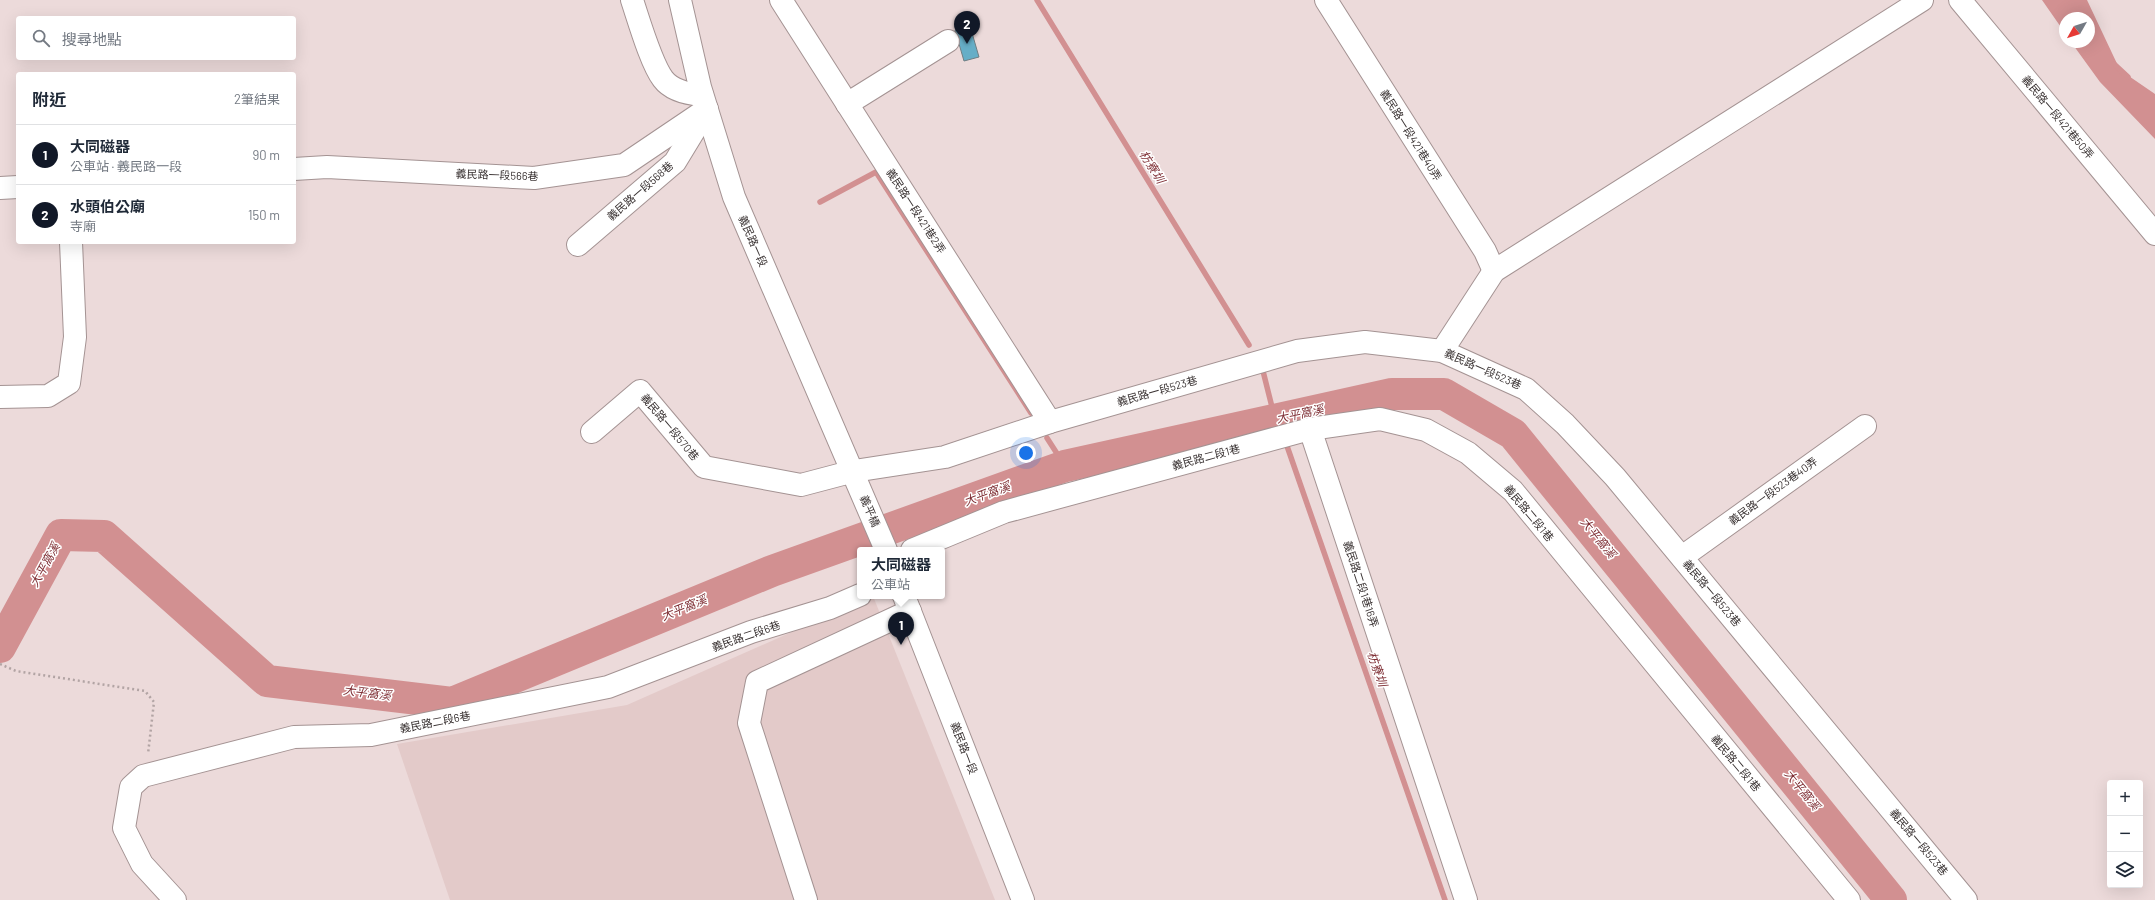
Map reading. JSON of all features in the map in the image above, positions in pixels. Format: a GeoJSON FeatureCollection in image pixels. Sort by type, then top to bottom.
{"type":"FeatureCollection","features":[{"type":"Feature","properties":{"kind":"street"},"geometry":{"type":"LineString","coordinates":[[632,0],[663,80],[684,93],[704,102]]}},
{"type":"Feature","properties":{"kind":"street","name":"義民路一段"},"geometry":{"type":"LineString","coordinates":[[680,0],[704,102],[734,197],[854,471]]}},
{"type":"Feature","properties":{"kind":"street","name":"義民路一段421巷2弄"},"geometry":{"type":"LineString","coordinates":[[781,0],[1050,422]]}},
{"type":"Feature","properties":{"kind":"street","name":"義民路一段421巷40弄"},"geometry":{"type":"LineString","coordinates":[[1326,0],[1485,251],[1494,271]]}},
{"type":"Feature","properties":{"kind":"street"},"geometry":{"type":"LineString","coordinates":[[1442,351],[1494,271],[1922,0]]}},
{"type":"Feature","properties":{"kind":"street","name":"義民路一段421巷50弄"},"geometry":{"type":"LineString","coordinates":[[1960,0],[2155,234]]}},
{"type":"Feature","properties":{"kind":"street"},"geometry":{"type":"LineString","coordinates":[[848,104],[948,41]]}},
{"type":"Feature","properties":{"kind":"street","name":"義民路一段566巷"},"geometry":{"type":"LineString","coordinates":[[296,169],[327,167],[534,178],[594,170],[624,165],[704,102]]}},
{"type":"Feature","properties":{"kind":"street","name":"義民路一段568巷"},"geometry":{"type":"LineString","coordinates":[[578,245],[675,162],[704,102]]}},
{"type":"Feature","properties":{"kind":"street"},"geometry":{"type":"LineString","coordinates":[[0,188],[16,187]]}},
{"type":"Feature","properties":{"kind":"street"},"geometry":{"type":"LineString","coordinates":[[0,398],[48,396],[69,383],[74,337],[71,244]]}},
{"type":"Feature","properties":{"kind":"street","name":"義民路一段523巷"},"geometry":{"type":"LineString","coordinates":[[854,471],[945,458],[1050,422],[1297,351],[1365,342],[1442,351],[1526,389],[1564,424],[1615,477],[1966,900]]}},
{"type":"Feature","properties":{"kind":"street","name":"義民路一段570巷"},"geometry":{"type":"LineString","coordinates":[[592,432],[640,391],[704,467],[800,485],[854,471]]}},
{"type":"Feature","properties":{"kind":"street","name":"義民路二段1巷"},"geometry":{"type":"LineString","coordinates":[[919,547],[1004,512],[1310,428],[1380,419],[1426,430],[1468,452],[1513,491],[1849,900]]}},
{"type":"Feature","properties":{"kind":"street","name":"義民路一段523巷40弄"},"geometry":{"type":"LineString","coordinates":[[1682,557],[1865,426]]}},
{"type":"Feature","properties":{"kind":"street","name":"義民路二段1巷16弄"},"geometry":{"type":"LineString","coordinates":[[1310,428],[1466,900]]}},
{"type":"Feature","properties":{"kind":"street","name":"義平橋"},"geometry":{"type":"LineString","coordinates":[[854,471],[885,547]]}},
{"type":"Feature","properties":{"kind":"street","name":"義民路二段6巷"},"geometry":{"type":"LineString","coordinates":[[175,900],[142,864],[124,828],[131,788],[143,776],[294,737],[371,735],[608,687],[751,632],[830,608],[857,596]]}},
{"type":"Feature","properties":{"kind":"street"},"geometry":{"type":"LineString","coordinates":[[806,900],[749,722],[756,682],[907,603]]}},
{"type":"Feature","properties":{"kind":"street","name":"義民路一段"},"geometry":{"type":"LineString","coordinates":[[907,603],[1023,900]]}},
{"type":"Feature","properties":{"kind":"path"},"geometry":{"type":"LineString","coordinates":[[0,664],[16,671],[145,691],[154,702],[148,760],[154,773]]}},
{"type":"Feature","properties":{"kind":"shaded area"},"geometry":{"type":"Polygon","coordinates":[[[2042,0],[2087,0],[2093,12],[2059,12],[2059,24],[2042,0]]]}},
{"type":"Feature","properties":{"kind":"shaded area"},"geometry":{"type":"Polygon","coordinates":[[[2095,17],[2120,70],[2155,94],[2155,139],[2100,82],[2075,48],[2095,48],[2095,17]]]}},
{"type":"Feature","properties":{"kind":"shaded area"},"geometry":{"type":"Polygon","coordinates":[[[866,599],[874,599],[995,900],[450,900],[397,744],[627,705],[866,599]]]}},
{"type":"Feature","properties":{"kind":"building"},"geometry":{"type":"Polygon","coordinates":[[[970,26],[979,57],[964,61],[955,30],[970,26]]]}},
{"type":"Feature","properties":{"kind":"waterway","name":"枋寮圳"},"geometry":{"type":"LineString","coordinates":[[1037,0],[1249,345]]}},
{"type":"Feature","properties":{"kind":"waterway"},"geometry":{"type":"LineString","coordinates":[[2114,64],[2128,77]]}},
{"type":"Feature","properties":{"kind":"waterway"},"geometry":{"type":"LineString","coordinates":[[820,202],[876,172],[1031,413]]}},
{"type":"Feature","properties":{"kind":"waterway"},"geometry":{"type":"LineString","coordinates":[[1263,371],[1275,419]]}},
{"type":"Feature","properties":{"kind":"waterway","name":"大平窩溪"},"geometry":{"type":"LineString","coordinates":[[0,647],[61,535],[104,536],[267,681],[452,703],[772,571],[1065,466],[1392,394],[1444,394],[1513,434],[1891,900]]}},
{"type":"Feature","properties":{"kind":"waterway"},"geometry":{"type":"LineString","coordinates":[[1047,438],[1065,466]]}},
{"type":"Feature","properties":{"kind":"waterway","name":"枋寮圳"},"geometry":{"type":"LineString","coordinates":[[1287,446],[1445,900]]}},
{"type":"Feature","properties":{"kind":"place","name":"水頭伯公廟"},"geometry":{"type":"Point","coordinates":[967,44]}},
{"type":"Feature","properties":{"kind":"place","name":"大同磁器"},"geometry":{"type":"Point","coordinates":[901,645]}}]}
